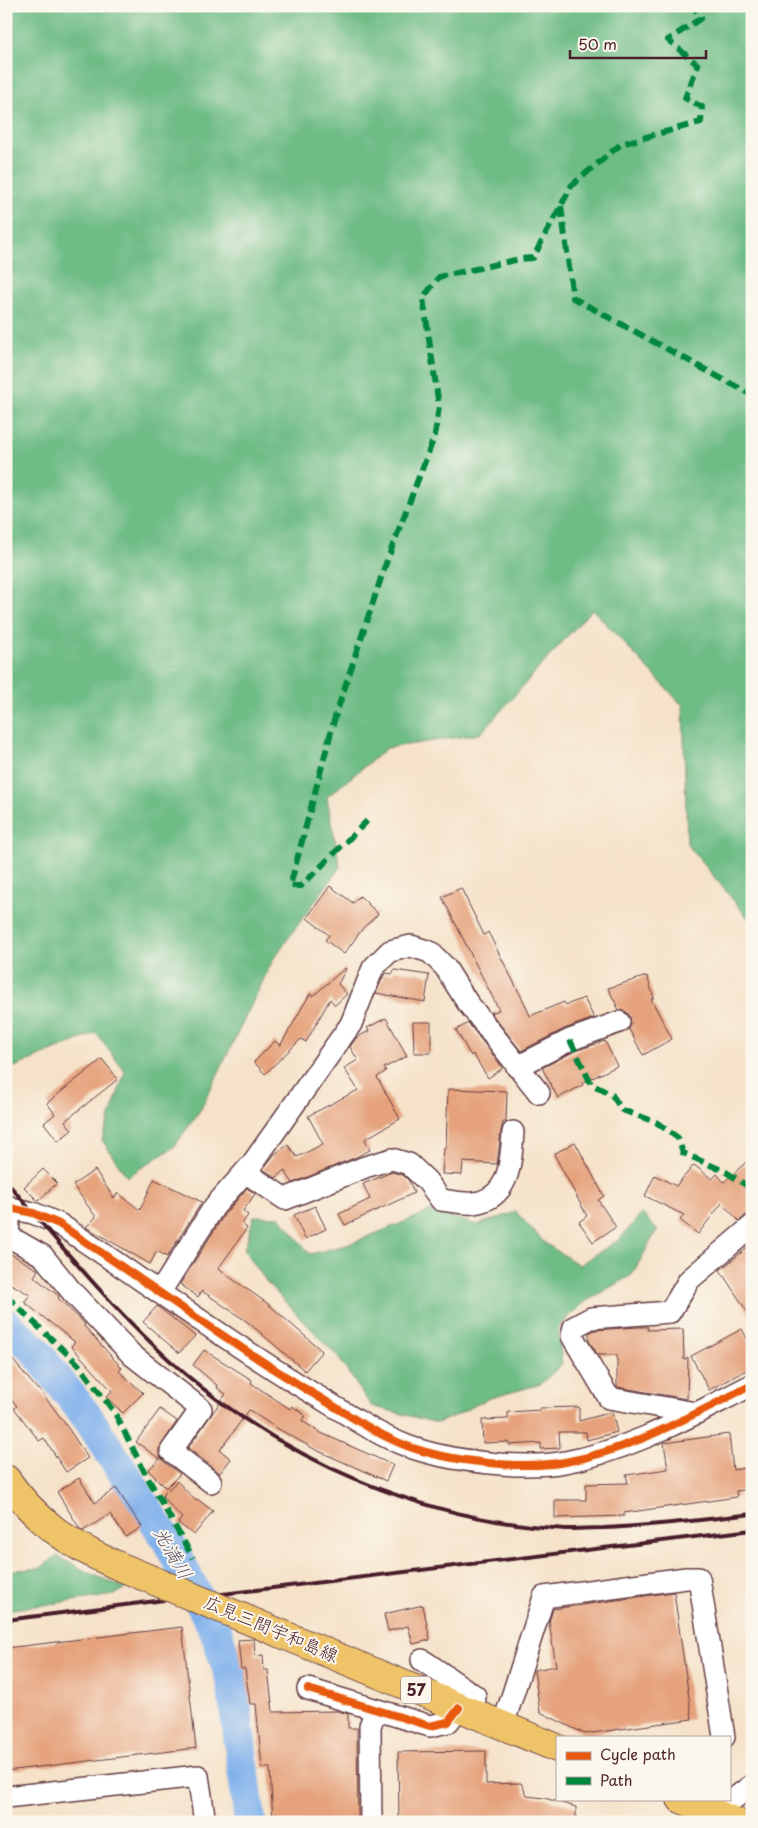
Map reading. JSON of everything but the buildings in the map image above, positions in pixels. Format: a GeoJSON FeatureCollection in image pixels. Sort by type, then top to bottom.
{"type":"FeatureCollection","features":[{"type":"Feature","properties":{"kind":"main road","name":"広見三間宇和島線"},"geometry":{"type":"LineString","coordinates":[[6,1478],[22,1501],[67,1540],[87,1553],[556,1748]]}},
{"type":"Feature","properties":{"kind":"main road"},"geometry":{"type":"LineString","coordinates":[[683,1800],[725,1817]]}},
{"type":"Feature","properties":{"kind":"street"},"geometry":{"type":"LineString","coordinates":[[160,1292],[214,1207],[244,1172],[350,1024],[373,968],[390,951],[411,946],[430,952],[445,966],[467,1002],[539,1093]]}},
{"type":"Feature","properties":{"kind":"street"},"geometry":{"type":"LineString","coordinates":[[517,1067],[570,1040],[618,1022]]}},
{"type":"Feature","properties":{"kind":"street"},"geometry":{"type":"LineString","coordinates":[[244,1172],[285,1199],[364,1167],[392,1159],[409,1164],[427,1181],[441,1200],[471,1203],[488,1200],[503,1186],[511,1162],[513,1132]]}},
{"type":"Feature","properties":{"kind":"street"},"geometry":{"type":"LineString","coordinates":[[211,1482],[170,1451],[201,1409],[132,1355],[73,1293],[43,1256],[8,1236],[8,1207],[33,1212],[59,1224],[279,1373],[367,1426],[407,1446],[448,1457],[501,1464],[563,1462],[594,1456],[636,1442],[752,1385]]}},
{"type":"Feature","properties":{"kind":"street"},"geometry":{"type":"LineString","coordinates":[[696,1414],[609,1398],[572,1336],[574,1327],[591,1318],[670,1312],[689,1280],[752,1226]]}},
{"type":"Feature","properties":{"kind":"street"},"geometry":{"type":"LineString","coordinates":[[502,1726],[544,1597],[686,1578],[699,1578],[724,1736]]}},
{"type":"Feature","properties":{"kind":"street"},"geometry":{"type":"LineString","coordinates":[[308,1689],[430,1726],[448,1722],[467,1711],[475,1696],[422,1660]]}},
{"type":"Feature","properties":{"kind":"street"},"geometry":{"type":"LineString","coordinates":[[371,1822],[370,1726],[376,1710]]}},
{"type":"Feature","properties":{"kind":"street"},"geometry":{"type":"LineString","coordinates":[[6,1798],[198,1776],[205,1822]]}},
{"type":"Feature","properties":{"kind":"street"},"geometry":{"type":"LineString","coordinates":[[725,1817],[752,1785]]}},
{"type":"Feature","properties":{"kind":"green space"},"geometry":{"type":"Polygon","coordinates":[[[6,6],[752,6],[752,923],[687,844],[683,706],[592,609],[480,734],[387,748],[327,797],[340,867],[274,958],[201,1109],[174,1147],[127,1177],[102,1140],[125,1072],[96,1033],[12,1068],[6,1061],[6,6]]]}},
{"type":"Feature","properties":{"kind":"green space"},"geometry":{"type":"Polygon","coordinates":[[[431,1211],[477,1225],[516,1212],[545,1243],[579,1265],[620,1239],[642,1213],[657,1230],[632,1275],[585,1302],[558,1327],[562,1364],[541,1384],[487,1399],[437,1423],[371,1406],[338,1357],[269,1285],[244,1250],[254,1216],[280,1217],[310,1254],[347,1245],[431,1211]]]}},
{"type":"Feature","properties":{"kind":"green space"},"geometry":{"type":"Polygon","coordinates":[[[57,1556],[89,1573],[126,1588],[115,1595],[6,1610],[6,1571],[40,1568],[57,1556]]]}},
{"type":"Feature","properties":{"kind":"waterway","name":"光満川"},"geometry":{"type":"LineString","coordinates":[[6,1324],[33,1348],[88,1418],[169,1543],[216,1632],[232,1681],[250,1822]]}},
{"type":"Feature","properties":{"kind":"railway"},"geometry":{"type":"LineString","coordinates":[[6,1181],[113,1305],[184,1373],[225,1405],[269,1434],[314,1460],[362,1482],[411,1500],[461,1514],[513,1524],[565,1529],[641,1526],[752,1514]]}},
{"type":"Feature","properties":{"kind":"railway"},"geometry":{"type":"LineString","coordinates":[[6,1620],[752,1530]]}},
{"type":"Feature","properties":{"kind":"marked path"},"geometry":{"type":"LineString","coordinates":[[367,821],[301,886],[290,886],[335,717],[385,566],[435,435],[439,406],[423,298],[439,277],[520,259],[533,258],[572,185],[621,144],[701,122],[702,107],[685,98],[698,65],[668,40],[701,18],[693,6]]}},
{"type":"Feature","properties":{"kind":"marked path"},"geometry":{"type":"LineString","coordinates":[[561,206],[573,298],[752,395]]}},
{"type":"Feature","properties":{"kind":"marked path"},"geometry":{"type":"LineString","coordinates":[[570,1040],[591,1084],[612,1095],[622,1110],[656,1122],[678,1138],[683,1153],[726,1172],[752,1189]]}},
{"type":"Feature","properties":{"kind":"marked path"},"geometry":{"type":"LineString","coordinates":[[6,1296],[78,1364],[115,1413],[145,1473],[193,1558]]}},
{"type":"Feature","properties":{"kind":"cycle path"},"geometry":{"type":"LineString","coordinates":[[6,1207],[33,1213],[59,1224],[248,1352],[370,1428],[407,1446],[443,1456],[485,1463],[528,1465],[565,1462],[614,1449],[638,1440],[752,1385]]}},
{"type":"Feature","properties":{"kind":"cycle path"},"geometry":{"type":"LineString","coordinates":[[308,1689],[430,1726],[448,1722],[459,1708]]}}]}
